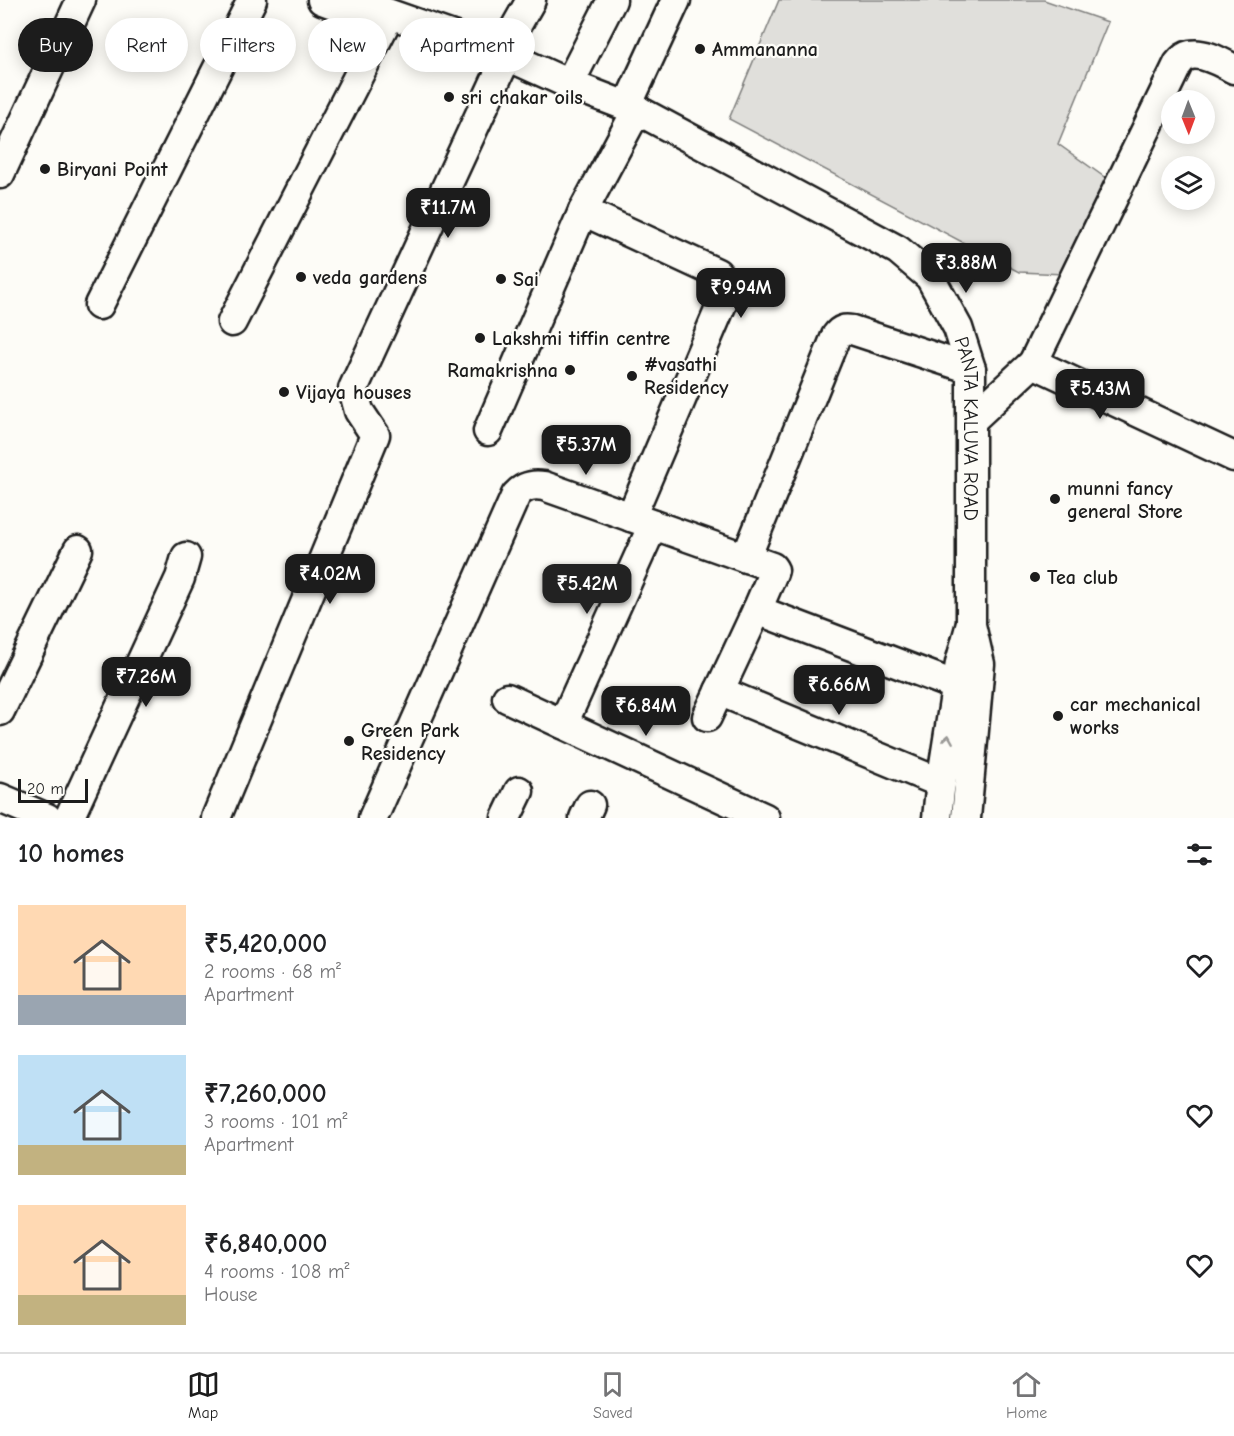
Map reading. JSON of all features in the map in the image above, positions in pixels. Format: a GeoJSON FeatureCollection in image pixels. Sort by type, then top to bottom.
{"type":"FeatureCollection","features":[{"type":"Feature","properties":{"kind":"street"},"geometry":{"type":"LineString","coordinates":[[0,174],[81,0]]}},
{"type":"Feature","properties":{"kind":"street"},"geometry":{"type":"LineString","coordinates":[[99,305],[252,0]]}},
{"type":"Feature","properties":{"kind":"street","name":"PANTA KALUVA ROAD"},"geometry":{"type":"LineString","coordinates":[[322,0],[386,12]]}},
{"type":"Feature","properties":{"kind":"street","name":"PANTA KALUVA ROAD"},"geometry":{"type":"LineString","coordinates":[[350,0],[400,18]]}},
{"type":"Feature","properties":{"kind":"street"},"geometry":{"type":"LineString","coordinates":[[522,18],[531,0]]}},
{"type":"Feature","properties":{"kind":"street"},"geometry":{"type":"LineString","coordinates":[[569,84],[612,0]]}},
{"type":"Feature","properties":{"kind":"street"},"geometry":{"type":"LineString","coordinates":[[488,431],[583,211],[632,113],[675,0]]}},
{"type":"Feature","properties":{"kind":"street"},"geometry":{"type":"LineString","coordinates":[[232,322],[386,12]]}},
{"type":"Feature","properties":{"kind":"street"},"geometry":{"type":"LineString","coordinates":[[972,420],[1033,363],[1178,64],[1190,55],[1199,55],[1209,57],[1234,69]]}},
{"type":"Feature","properties":{"kind":"street"},"geometry":{"type":"LineString","coordinates":[[216,818],[375,435],[359,411],[353,389],[496,72]]}},
{"type":"Feature","properties":{"kind":"street","name":"PANTA KALUVA ROAD"},"geometry":{"type":"LineString","coordinates":[[529,72],[679,132],[898,250],[930,277],[958,328],[971,369],[970,625],[960,663],[941,783],[938,818]]}},
{"type":"Feature","properties":{"kind":"street","name":"PANTA KALUVA ROAD"},"geometry":{"type":"LineString","coordinates":[[534,72],[569,84],[632,113]]}},
{"type":"Feature","properties":{"kind":"street"},"geometry":{"type":"LineString","coordinates":[[563,724],[642,521],[726,294],[723,279],[717,273],[583,211]]}},
{"type":"Feature","properties":{"kind":"street"},"geometry":{"type":"LineString","coordinates":[[746,558],[839,331],[852,330],[971,369]]}},
{"type":"Feature","properties":{"kind":"street"},"geometry":{"type":"LineString","coordinates":[[1033,363],[1234,457]]}},
{"type":"Feature","properties":{"kind":"street"},"geometry":{"type":"LineString","coordinates":[[373,818],[516,495],[527,486],[544,486],[772,567],[774,570],[757,610],[707,717]]}},
{"type":"Feature","properties":{"kind":"street"},"geometry":{"type":"LineString","coordinates":[[0,711],[78,550]]}},
{"type":"Feature","properties":{"kind":"street"},"geometry":{"type":"LineString","coordinates":[[69,818],[180,578],[186,557]]}},
{"type":"Feature","properties":{"kind":"street"},"geometry":{"type":"LineString","coordinates":[[757,610],[957,686]]}},
{"type":"Feature","properties":{"kind":"street","name":"PANTA KALUVA ROAD"},"geometry":{"type":"LineString","coordinates":[[966,818],[980,664],[970,625]]}},
{"type":"Feature","properties":{"kind":"street"},"geometry":{"type":"LineString","coordinates":[[719,691],[941,783]]}},
{"type":"Feature","properties":{"kind":"street"},"geometry":{"type":"LineString","coordinates":[[507,698],[765,818]]}},
{"type":"Feature","properties":{"kind":"street"},"geometry":{"type":"LineString","coordinates":[[506,818],[519,791]]}},
{"type":"Feature","properties":{"kind":"street"},"geometry":{"type":"LineString","coordinates":[[0,798],[47,818]]}},
{"type":"Feature","properties":{"kind":"shaded area"},"geometry":{"type":"Polygon","coordinates":[[[779,0],[1044,0],[1108,22],[1058,144],[1107,179],[1064,274],[1019,272],[729,119],[779,0]]]}},
{"type":"Feature","properties":{"kind":"place","name":"Ammananna"},"geometry":{"type":"Point","coordinates":[700,49]}},
{"type":"Feature","properties":{"kind":"place","name":"sri chakar oils"},"geometry":{"type":"Point","coordinates":[449,97]}},
{"type":"Feature","properties":{"kind":"place","name":"Biryani Point"},"geometry":{"type":"Point","coordinates":[45,169]}},
{"type":"Feature","properties":{"kind":"place","name":"veda gardens"},"geometry":{"type":"Point","coordinates":[301,277]}},
{"type":"Feature","properties":{"kind":"place","name":"Sai"},"geometry":{"type":"Point","coordinates":[501,279]}},
{"type":"Feature","properties":{"kind":"place","name":"Lakshmi tiffin centre"},"geometry":{"type":"Point","coordinates":[480,338]}},
{"type":"Feature","properties":{"kind":"place","name":"Ramakrishna"},"geometry":{"type":"Point","coordinates":[570,370]}},
{"type":"Feature","properties":{"kind":"place","name":"#vasathi Residency"},"geometry":{"type":"Point","coordinates":[632,376]}},
{"type":"Feature","properties":{"kind":"place","name":"Vijaya houses"},"geometry":{"type":"Point","coordinates":[284,392]}},
{"type":"Feature","properties":{"kind":"place","name":"munni fancy general Store"},"geometry":{"type":"Point","coordinates":[1055,499]}},
{"type":"Feature","properties":{"kind":"place","name":"Tea club"},"geometry":{"type":"Point","coordinates":[1035,577]}},
{"type":"Feature","properties":{"kind":"place","name":"car mechanical works"},"geometry":{"type":"Point","coordinates":[1058,716]}},
{"type":"Feature","properties":{"kind":"place","name":"Green Park Residency"},"geometry":{"type":"Point","coordinates":[349,741]}}]}
